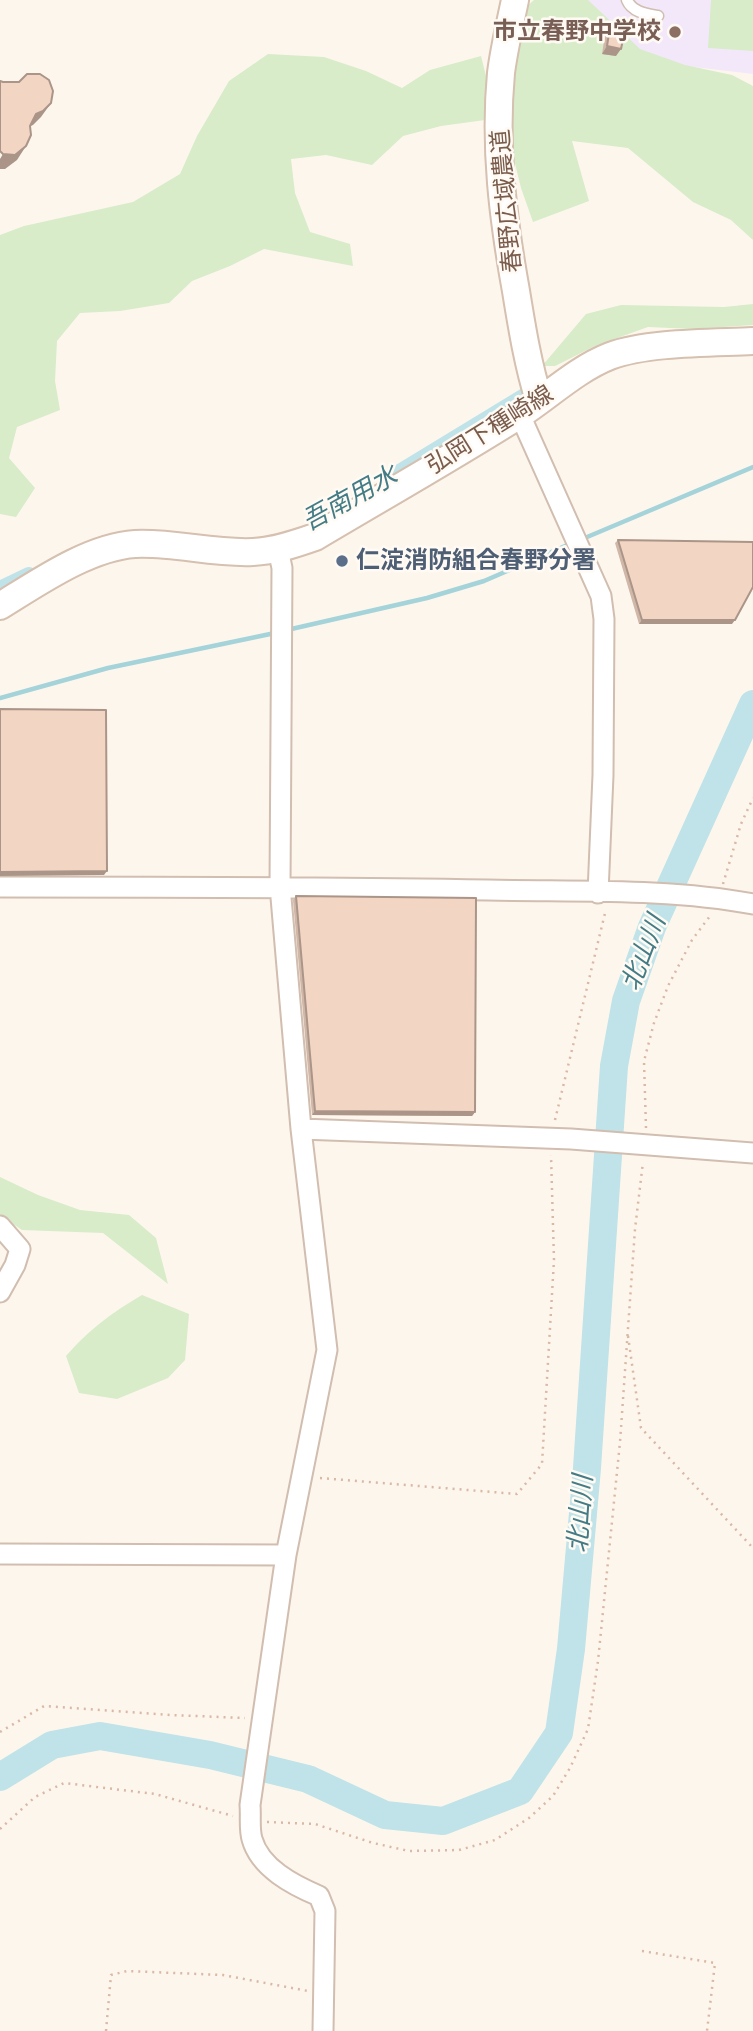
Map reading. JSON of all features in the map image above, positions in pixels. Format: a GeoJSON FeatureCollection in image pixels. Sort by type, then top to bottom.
{"type":"FeatureCollection","features":[{"type":"Feature","properties":{"kind":"main road","name":"春野広域農道"},"geometry":{"type":"LineString","coordinates":[[515,0],[500,82],[499,173],[507,242],[531,376],[529,408]]}},
{"type":"Feature","properties":{"kind":"main road","name":"弘岡下種崎線"},"geometry":{"type":"LineString","coordinates":[[0,606],[66,567],[102,552],[134,544],[252,552],[278,549],[315,537],[609,357],[652,347],[753,341]]}},
{"type":"Feature","properties":{"kind":"street"},"geometry":{"type":"LineString","coordinates":[[529,408],[529,436],[601,596],[604,619],[603,762],[613,893]]}},
{"type":"Feature","properties":{"kind":"street"},"geometry":{"type":"LineString","coordinates":[[278,549],[282,568],[279,886],[301,1129],[327,1350],[286,1555],[251,1813],[251,1838],[260,1858],[295,1885],[319,1896],[325,1911],[323,2031]]}},
{"type":"Feature","properties":{"kind":"street"},"geometry":{"type":"LineString","coordinates":[[0,887],[279,886],[613,893],[719,898],[753,904]]}},
{"type":"Feature","properties":{"kind":"street"},"geometry":{"type":"LineString","coordinates":[[301,1129],[570,1139],[753,1153]]}},
{"type":"Feature","properties":{"kind":"street"},"geometry":{"type":"LineString","coordinates":[[0,1226],[20,1249],[15,1265],[0,1292]]}},
{"type":"Feature","properties":{"kind":"street"},"geometry":{"type":"LineString","coordinates":[[0,1554],[286,1555]]}},
{"type":"Feature","properties":{"kind":"lane"},"geometry":{"type":"LineString","coordinates":[[627,0],[630,6],[643,13],[658,16]]}},
{"type":"Feature","properties":{"kind":"path"},"geometry":{"type":"LineString","coordinates":[[0,1829],[35,1797],[64,1783],[155,1794],[315,1824],[373,1843],[409,1851],[459,1850],[495,1840],[529,1818],[553,1796],[589,1729],[598,1661],[620,1442],[640,1145],[646,1105],[644,1061],[668,986],[692,940],[707,922],[719,898],[741,824],[753,798]]}},
{"type":"Feature","properties":{"kind":"path"},"geometry":{"type":"LineString","coordinates":[[303,1476],[517,1494],[542,1464],[554,1260],[550,1138],[602,922],[613,893]]}},
{"type":"Feature","properties":{"kind":"path"},"geometry":{"type":"LineString","coordinates":[[628,1329],[640,1428],[753,1548]]}},
{"type":"Feature","properties":{"kind":"path"},"geometry":{"type":"LineString","coordinates":[[0,1732],[44,1706],[263,1723]]}},
{"type":"Feature","properties":{"kind":"path"},"geometry":{"type":"LineString","coordinates":[[642,1951],[715,1963],[707,2031]]}},
{"type":"Feature","properties":{"kind":"path"},"geometry":{"type":"LineString","coordinates":[[106,2031],[111,1975],[127,1971],[223,1975],[323,1994]]}},
{"type":"Feature","properties":{"kind":"shaded area","name":"市立春野中学校"},"geometry":{"type":"Polygon","coordinates":[[[575,0],[753,0],[753,74],[600,56],[575,0]]]}},
{"type":"Feature","properties":{"kind":"green space"},"geometry":{"type":"Polygon","coordinates":[[[534,0],[588,0],[640,49],[685,65],[732,75],[753,86],[753,240],[731,220],[693,202],[628,148],[572,141],[589,201],[533,222],[510,143],[514,59],[523,10],[534,0]]]}},
{"type":"Feature","properties":{"kind":"green space"},"geometry":{"type":"Polygon","coordinates":[[[711,0],[753,0],[753,51],[708,48],[711,0]]]}},
{"type":"Feature","properties":{"kind":"green space"},"geometry":{"type":"Polygon","coordinates":[[[268,54],[324,57],[366,71],[402,88],[430,70],[481,56],[490,92],[485,120],[441,126],[403,136],[372,165],[326,155],[291,159],[295,193],[310,232],[350,244],[353,266],[264,249],[192,281],[169,303],[120,311],[80,313],[57,341],[55,381],[60,410],[17,427],[9,458],[35,488],[16,517],[0,514],[0,235],[24,226],[133,202],[180,174],[197,136],[229,81],[268,54]]]}},
{"type":"Feature","properties":{"kind":"green space"},"geometry":{"type":"Polygon","coordinates":[[[753,304],[753,325],[693,329],[648,327],[595,346],[555,366],[542,366],[586,314],[621,305],[724,307],[753,304]]]}},
{"type":"Feature","properties":{"kind":"green space"},"geometry":{"type":"Polygon","coordinates":[[[0,1177],[38,1195],[80,1210],[129,1215],[156,1238],[168,1284],[103,1233],[22,1230],[0,1215],[0,1177]]]}},
{"type":"Feature","properties":{"kind":"green space"},"geometry":{"type":"Polygon","coordinates":[[[142,1295],[189,1314],[185,1360],[168,1378],[117,1399],[79,1393],[66,1356],[101,1322],[142,1295]]]}},
{"type":"Feature","properties":{"kind":"building"},"geometry":{"type":"Polygon","coordinates":[[[610,27],[625,30],[621,49],[607,46],[610,27]]]}},
{"type":"Feature","properties":{"kind":"building"},"geometry":{"type":"Polygon","coordinates":[[[27,74],[40,74],[49,80],[53,91],[51,103],[36,114],[30,126],[31,135],[26,146],[15,155],[3,154],[0,151],[0,81],[19,82],[27,74]]]}},
{"type":"Feature","properties":{"kind":"building"},"geometry":{"type":"Polygon","coordinates":[[[618,540],[753,542],[753,587],[735,620],[642,620],[618,540]]]}},
{"type":"Feature","properties":{"kind":"building"},"geometry":{"type":"Polygon","coordinates":[[[0,709],[106,710],[107,871],[0,872],[0,709]]]}},
{"type":"Feature","properties":{"kind":"building"},"geometry":{"type":"Polygon","coordinates":[[[296,896],[476,898],[475,1112],[315,1111],[296,896]]]}},
{"type":"Feature","properties":{"kind":"waterway","name":"吾南用水"},"geometry":{"type":"LineString","coordinates":[[388,479],[526,395]]}},
{"type":"Feature","properties":{"kind":"waterway"},"geometry":{"type":"LineString","coordinates":[[580,540],[753,467]]}},
{"type":"Feature","properties":{"kind":"waterway"},"geometry":{"type":"LineString","coordinates":[[287,630],[427,598],[484,581],[572,543]]}},
{"type":"Feature","properties":{"kind":"waterway","name":"吾南用水"},"geometry":{"type":"LineString","coordinates":[[0,589],[29,575]]}},
{"type":"Feature","properties":{"kind":"waterway"},"geometry":{"type":"LineString","coordinates":[[0,698],[108,668],[275,633]]}},
{"type":"Feature","properties":{"kind":"waterway","name":"北山川"},"geometry":{"type":"LineString","coordinates":[[0,1777],[52,1745],[100,1736],[210,1755],[308,1779],[385,1815],[443,1821],[520,1791],[559,1733],[571,1649],[587,1468],[614,1066],[626,1001],[652,927],[753,704]]}},
{"type":"Feature","properties":{"kind":"place","name":"市立春野中学校"},"geometry":{"type":"Point","coordinates":[675,32]}},
{"type":"Feature","properties":{"kind":"place","name":"仁淀消防組合春野分署"},"geometry":{"type":"Point","coordinates":[342,561]}}]}
